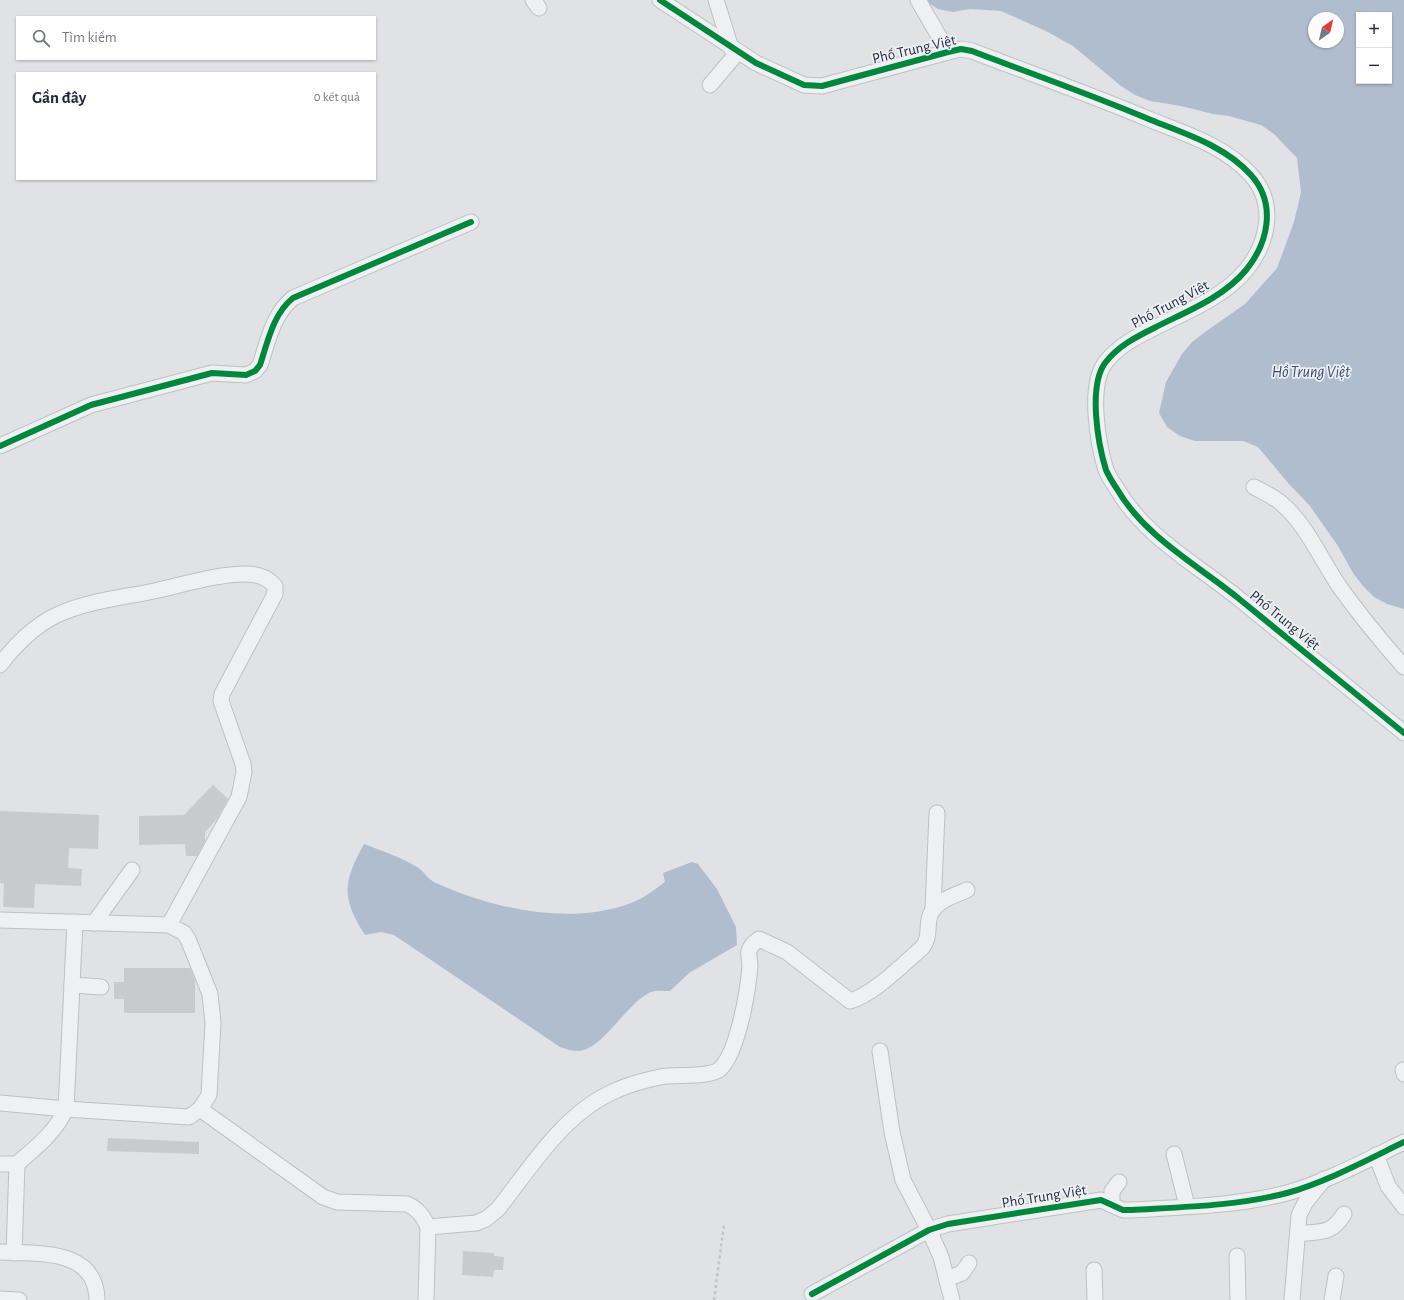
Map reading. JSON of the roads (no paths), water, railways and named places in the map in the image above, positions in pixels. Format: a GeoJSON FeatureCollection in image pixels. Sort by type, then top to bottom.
{"type":"FeatureCollection","features":[{"type":"Feature","properties":{"kind":"street","name":"Phố Trung Việt"},"geometry":{"type":"LineString","coordinates":[[660,0],[734,50],[787,79],[804,85],[822,86],[948,52],[961,49],[972,51],[1110,103],[1218,148],[1251,175],[1260,189],[1266,210],[1268,228],[1260,249],[1245,271],[1215,296],[1120,346],[1103,365],[1096,394],[1096,419],[1107,472],[1127,506],[1154,535],[1222,586],[1404,733]]}},
{"type":"Feature","properties":{"kind":"street"},"geometry":{"type":"LineString","coordinates":[[710,85],[734,50],[716,0]]}},
{"type":"Feature","properties":{"kind":"street"},"geometry":{"type":"LineString","coordinates":[[918,0],[948,52]]}},
{"type":"Feature","properties":{"kind":"street"},"geometry":{"type":"LineString","coordinates":[[0,446],[91,405],[212,373],[246,375],[255,371],[260,365],[278,315],[284,305],[293,298],[471,222]]}},
{"type":"Feature","properties":{"kind":"street"},"geometry":{"type":"LineString","coordinates":[[1254,487],[1280,502],[1291,513],[1368,626],[1404,668]]}},
{"type":"Feature","properties":{"kind":"street"},"geometry":{"type":"LineString","coordinates":[[0,664],[31,633],[55,616],[83,605],[220,576],[261,576],[269,579],[276,586],[275,594],[222,694],[221,701],[243,764],[244,772],[239,797],[169,925]]}},
{"type":"Feature","properties":{"kind":"street"},"geometry":{"type":"LineString","coordinates":[[428,1227],[476,1224],[486,1220],[498,1209],[565,1126],[590,1105],[617,1090],[661,1077],[708,1073],[718,1070],[729,1059],[743,1011],[750,965],[749,952],[752,944],[759,939],[787,952],[850,1001],[859,999],[922,948],[928,940],[930,918],[933,910],[937,813]]}},
{"type":"Feature","properties":{"kind":"street"},"geometry":{"type":"LineString","coordinates":[[94,923],[132,870]]}},
{"type":"Feature","properties":{"kind":"street"},"geometry":{"type":"LineString","coordinates":[[933,910],[943,900],[967,890]]}},
{"type":"Feature","properties":{"kind":"street"},"geometry":{"type":"LineString","coordinates":[[0,920],[169,925],[184,933],[188,939],[210,994],[213,1023],[209,1095],[200,1109],[189,1117],[0,1103]]}},
{"type":"Feature","properties":{"kind":"street"},"geometry":{"type":"LineString","coordinates":[[0,1164],[17,1164],[52,1133],[59,1125],[66,1109],[75,922]]}},
{"type":"Feature","properties":{"kind":"street"},"geometry":{"type":"LineString","coordinates":[[72,985],[101,987]]}},
{"type":"Feature","properties":{"kind":"street"},"geometry":{"type":"LineString","coordinates":[[880,1051],[892,1132],[903,1180],[941,1257],[952,1300]]}},
{"type":"Feature","properties":{"kind":"street"},"geometry":{"type":"LineString","coordinates":[[200,1109],[324,1197],[337,1202],[407,1204],[416,1209],[424,1218],[428,1227],[426,1300]]}},
{"type":"Feature","properties":{"kind":"street","name":"Phố Trung Việt"},"geometry":{"type":"LineString","coordinates":[[812,1294],[929,1230],[948,1224],[1101,1200],[1123,1210],[1131,1210],[1257,1199],[1288,1192],[1324,1179],[1404,1142]]}},
{"type":"Feature","properties":{"kind":"street"},"geometry":{"type":"LineString","coordinates":[[1174,1154],[1187,1206]]}},
{"type":"Feature","properties":{"kind":"street"},"geometry":{"type":"LineString","coordinates":[[1376,1155],[1388,1186],[1404,1207]]}},
{"type":"Feature","properties":{"kind":"street"},"geometry":{"type":"LineString","coordinates":[[17,1164],[7,1252],[64,1256],[86,1270],[97,1286],[97,1300]]}},
{"type":"Feature","properties":{"kind":"street"},"geometry":{"type":"LineString","coordinates":[[1292,1300],[1299,1215],[1305,1203],[1324,1179]]}},
{"type":"Feature","properties":{"kind":"street"},"geometry":{"type":"LineString","coordinates":[[1112,1205],[1112,1191],[1119,1182]]}},
{"type":"Feature","properties":{"kind":"street"},"geometry":{"type":"LineString","coordinates":[[1298,1234],[1330,1230],[1337,1226],[1344,1214]]}},
{"type":"Feature","properties":{"kind":"street"},"geometry":{"type":"LineString","coordinates":[[1237,1256],[1238,1300]]}},
{"type":"Feature","properties":{"kind":"street"},"geometry":{"type":"LineString","coordinates":[[947,1279],[962,1273],[969,1263]]}},
{"type":"Feature","properties":{"kind":"street"},"geometry":{"type":"LineString","coordinates":[[1094,1270],[1095,1300]]}},
{"type":"Feature","properties":{"kind":"street"},"geometry":{"type":"LineString","coordinates":[[1332,1300],[1336,1276]]}},
{"type":"Feature","properties":{"kind":"street"},"geometry":{"type":"LineString","coordinates":[[0,1299],[20,1300]]}},
{"type":"Feature","properties":{"kind":"water","name":"Hồ Trung Việt"},"geometry":{"type":"Polygon","coordinates":[[[924,0],[1404,0],[1404,609],[1387,604],[1374,597],[1363,586],[1353,573],[1338,546],[1310,506],[1289,484],[1258,447],[1243,441],[1195,441],[1180,436],[1167,427],[1159,413],[1166,382],[1182,354],[1192,342],[1245,304],[1277,268],[1294,222],[1301,192],[1297,158],[1274,134],[1261,125],[1229,116],[1150,101],[1135,95],[1121,86],[1073,46],[1046,31],[1001,11],[970,9],[953,12],[938,9],[924,0]]]}},
{"type":"Feature","properties":{"kind":"water"},"geometry":{"type":"Polygon","coordinates":[[[364,844],[411,863],[433,882],[458,892],[507,907],[558,914],[607,910],[631,903],[665,882],[663,873],[692,862],[698,864],[717,889],[736,927],[737,945],[689,973],[670,991],[651,992],[633,1006],[596,1043],[587,1049],[574,1051],[560,1047],[394,935],[381,932],[365,935],[352,911],[348,890],[352,869],[364,844]]]}}]}
